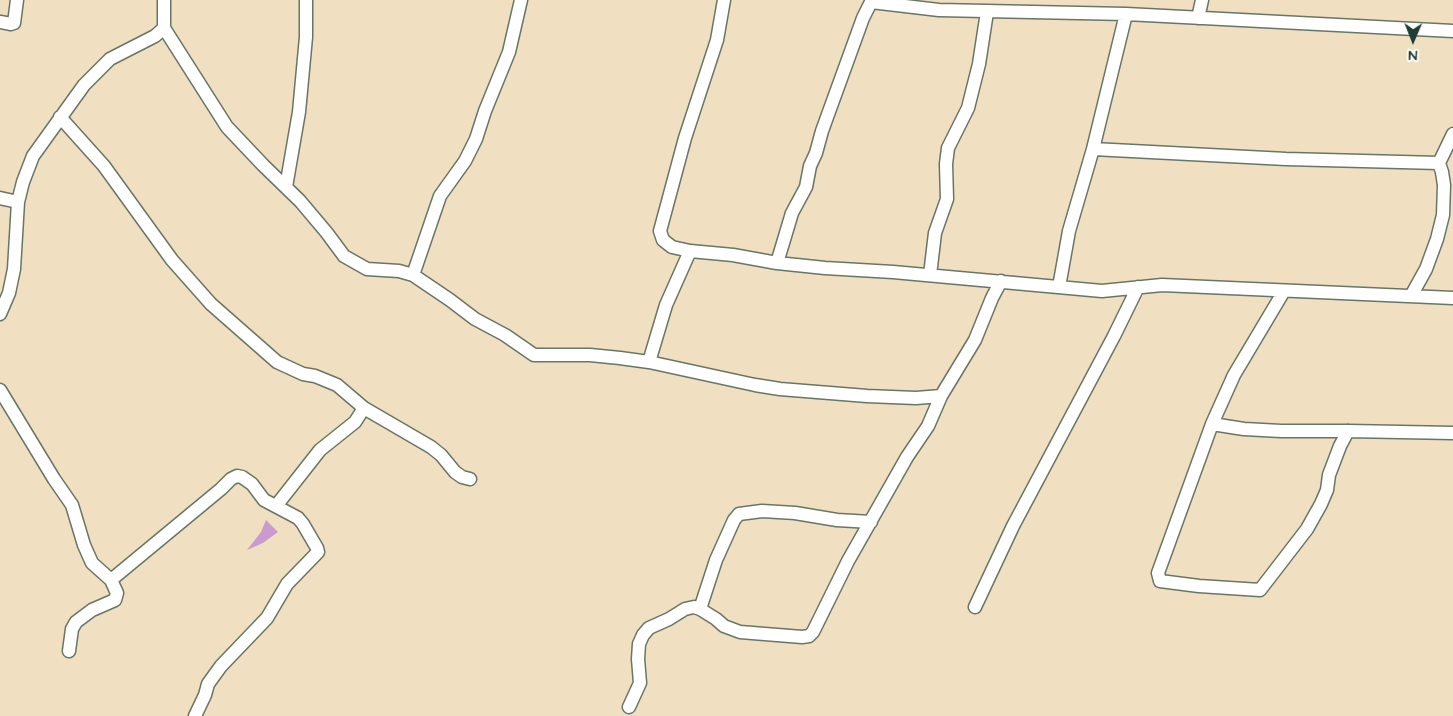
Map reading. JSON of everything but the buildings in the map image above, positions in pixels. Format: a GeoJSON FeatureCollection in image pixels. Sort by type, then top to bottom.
{"type":"FeatureCollection","features":[{"type":"Feature","properties":{"kind":"street"},"geometry":{"type":"LineString","coordinates":[[0,22],[14,23],[17,0]]}},
{"type":"Feature","properties":{"kind":"street"},"geometry":{"type":"LineString","coordinates":[[164,0],[164,28],[227,127],[286,187],[327,233],[344,256],[367,269],[399,271],[412,276],[444,295],[475,319],[505,335],[534,355],[590,355],[650,362],[780,389],[867,396],[916,398],[942,396]]}},
{"type":"Feature","properties":{"kind":"street"},"geometry":{"type":"LineString","coordinates":[[286,187],[299,112],[306,37],[306,0]]}},
{"type":"Feature","properties":{"kind":"street"},"geometry":{"type":"LineString","coordinates":[[412,276],[440,196],[466,161],[476,139],[485,110],[509,52],[521,0]]}},
{"type":"Feature","properties":{"kind":"street"},"geometry":{"type":"LineString","coordinates":[[724,0],[717,40],[685,138],[660,231],[663,240],[672,247],[690,251],[733,254],[778,263],[825,268],[930,275],[1102,291],[1162,285],[1453,298]]}},
{"type":"Feature","properties":{"kind":"street"},"geometry":{"type":"LineString","coordinates":[[1198,18],[1202,0]]}},
{"type":"Feature","properties":{"kind":"street"},"geometry":{"type":"LineString","coordinates":[[778,263],[792,213],[806,186],[810,166],[822,130],[863,18],[872,1],[939,10],[1126,14],[1453,30]]}},
{"type":"Feature","properties":{"kind":"street"},"geometry":{"type":"LineString","coordinates":[[930,275],[935,233],[947,199],[946,164],[948,148],[968,108],[979,64],[987,12]]}},
{"type":"Feature","properties":{"kind":"street"},"geometry":{"type":"LineString","coordinates":[[1060,287],[1069,231],[1093,149],[1126,14]]}},
{"type":"Feature","properties":{"kind":"street"},"geometry":{"type":"LineString","coordinates":[[0,314],[9,293],[14,269],[18,202],[23,182],[34,156],[84,85],[110,59],[155,36],[164,28]]}},
{"type":"Feature","properties":{"kind":"street"},"geometry":{"type":"LineString","coordinates":[[60,117],[104,166],[172,260],[211,304],[277,362],[337,385],[364,408],[432,447],[455,472],[470,479]]}},
{"type":"Feature","properties":{"kind":"street"},"geometry":{"type":"LineString","coordinates":[[1411,296],[1426,269],[1437,239],[1443,215],[1444,185],[1439,163],[1453,134]]}},
{"type":"Feature","properties":{"kind":"street"},"geometry":{"type":"LineString","coordinates":[[1093,149],[1286,159],[1439,163]]}},
{"type":"Feature","properties":{"kind":"street"},"geometry":{"type":"LineString","coordinates":[[0,198],[18,202]]}},
{"type":"Feature","properties":{"kind":"street"},"geometry":{"type":"LineString","coordinates":[[650,362],[666,305],[690,251]]}},
{"type":"Feature","properties":{"kind":"street"},"geometry":{"type":"LineString","coordinates":[[629,707],[640,684],[638,659],[639,644],[643,635],[649,628],[685,609],[694,607],[700,609],[730,630],[752,634],[809,636],[813,632],[848,561],[907,457],[928,426],[942,396],[975,340],[989,304],[1001,281]]}},
{"type":"Feature","properties":{"kind":"street"},"geometry":{"type":"LineString","coordinates":[[975,607],[1013,526],[1110,345],[1138,287]]}},
{"type":"Feature","properties":{"kind":"street"},"geometry":{"type":"LineString","coordinates":[[1284,291],[1234,375],[1212,424],[1158,573],[1160,581],[1260,590],[1307,529],[1321,504],[1340,446],[1348,431]]}},
{"type":"Feature","properties":{"kind":"street"},"geometry":{"type":"LineString","coordinates":[[0,390],[54,480],[72,505],[92,563],[111,580],[117,593],[115,600],[92,610],[76,622],[72,629],[69,651]]}},
{"type":"Feature","properties":{"kind":"street"},"geometry":{"type":"LineString","coordinates":[[276,506],[320,450],[355,422],[364,408]]}},
{"type":"Feature","properties":{"kind":"street"},"geometry":{"type":"LineString","coordinates":[[1212,424],[1244,429],[1281,431],[1453,433]]}},
{"type":"Feature","properties":{"kind":"street"},"geometry":{"type":"LineString","coordinates":[[111,580],[231,479],[237,476],[252,484],[264,500],[298,518],[303,524],[318,552],[287,584],[267,618],[221,666],[208,684],[205,695],[194,716]]}},
{"type":"Feature","properties":{"kind":"street"},"geometry":{"type":"LineString","coordinates":[[700,609],[716,560],[734,520],[739,514],[755,512],[795,513],[836,520],[871,522]]}}]}
